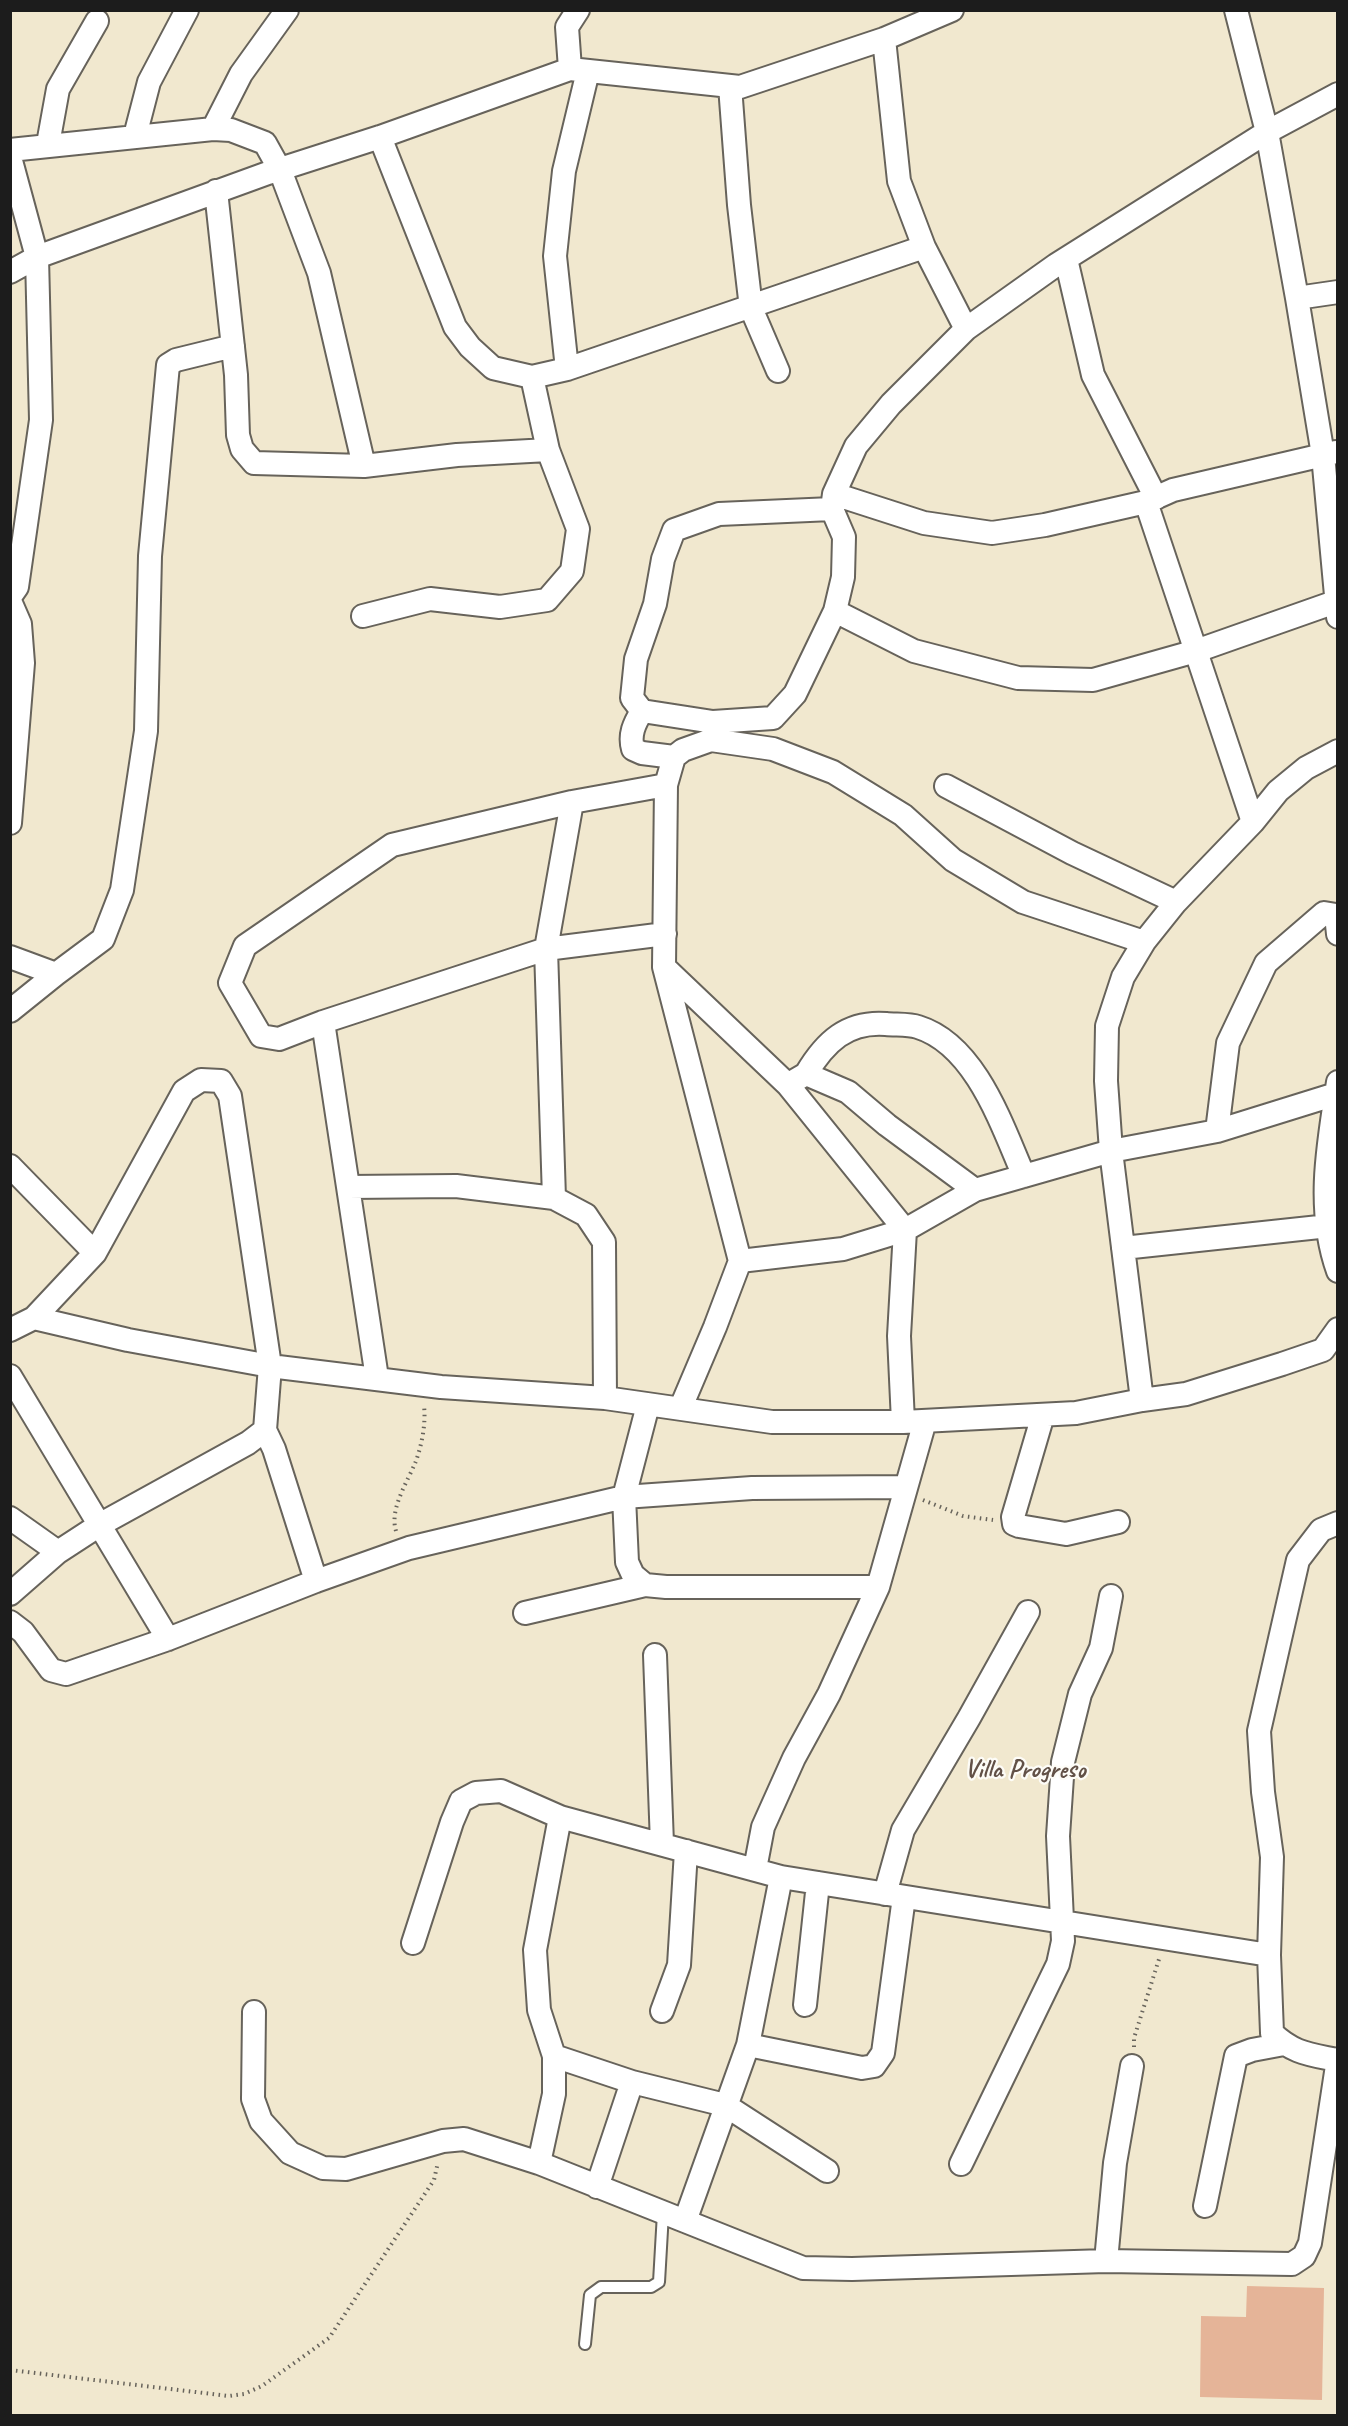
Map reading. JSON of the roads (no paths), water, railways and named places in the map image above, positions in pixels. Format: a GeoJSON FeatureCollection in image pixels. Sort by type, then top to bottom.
{"type":"FeatureCollection","features":[{"type":"Feature","properties":{"kind":"street"},"geometry":{"type":"LineString","coordinates":[[135,136],[149,82],[187,10]]}},
{"type":"Feature","properties":{"kind":"street"},"geometry":{"type":"LineString","coordinates":[[213,129],[241,74],[287,10]]}},
{"type":"Feature","properties":{"kind":"street"},"geometry":{"type":"LineString","coordinates":[[567,369],[555,256],[564,171],[579,70],[567,27],[578,10]]}},
{"type":"Feature","properties":{"kind":"street"},"geometry":{"type":"LineString","coordinates":[[835,611],[914,651],[1018,678],[1093,680],[1337,607],[1330,454],[1297,298],[1267,132],[1236,10]]}},
{"type":"Feature","properties":{"kind":"street"},"geometry":{"type":"LineString","coordinates":[[10,272],[37,257],[216,191],[579,70],[740,87],[884,39],[940,13]]}},
{"type":"Feature","properties":{"kind":"street"},"geometry":{"type":"LineString","coordinates":[[48,144],[58,89],[97,21]]}},
{"type":"Feature","properties":{"kind":"street"},"geometry":{"type":"LineString","coordinates":[[884,39],[899,181],[924,247],[966,329]]}},
{"type":"Feature","properties":{"kind":"street"},"geometry":{"type":"LineString","coordinates":[[730,86],[739,205],[751,308],[778,371]]}},
{"type":"Feature","properties":{"kind":"street"},"geometry":{"type":"LineString","coordinates":[[1330,454],[1173,490],[1151,500],[1045,525],[992,533],[924,523],[833,501],[719,514],[675,530],[663,559],[655,604],[636,660],[632,698],[642,711],[713,722],[773,718],[795,694],[835,611],[843,577],[844,537],[833,501],[856,446],[891,404],[966,329],[1066,259],[1267,132],[1338,94]]}},
{"type":"Feature","properties":{"kind":"street"},"geometry":{"type":"LineString","coordinates":[[10,150],[48,144],[213,129],[231,130],[265,143],[280,170],[319,273],[364,466]]}},
{"type":"Feature","properties":{"kind":"street"},"geometry":{"type":"LineString","coordinates":[[380,137],[455,327],[470,347],[494,368],[532,377],[567,369],[751,308],[924,247]]}},
{"type":"Feature","properties":{"kind":"street"},"geometry":{"type":"LineString","coordinates":[[10,157],[37,257],[41,420],[12,592],[20,624],[24,663],[10,824]]}},
{"type":"Feature","properties":{"kind":"street"},"geometry":{"type":"LineString","coordinates":[[216,191],[233,346],[238,435],[242,448],[254,463],[364,466],[457,455],[548,450]]}},
{"type":"Feature","properties":{"kind":"street"},"geometry":{"type":"LineString","coordinates":[[1066,259],[1094,375],[1151,500],[1196,651],[1253,822]]}},
{"type":"Feature","properties":{"kind":"street"},"geometry":{"type":"LineString","coordinates":[[1297,298],[1338,292]]}},
{"type":"Feature","properties":{"kind":"street"},"geometry":{"type":"LineString","coordinates":[[10,1011],[103,939],[122,890],[146,731],[150,556],[168,365],[176,360],[233,346]]}},
{"type":"Feature","properties":{"kind":"street"},"geometry":{"type":"LineString","coordinates":[[363,616],[430,599],[500,607],[547,600],[572,571],[578,529],[548,450],[532,377]]}},
{"type":"Feature","properties":{"kind":"street"},"geometry":{"type":"LineString","coordinates":[[642,711],[634,725],[630,740],[633,749],[642,753],[675,757]]}},
{"type":"Feature","properties":{"kind":"street"},"geometry":{"type":"LineString","coordinates":[[681,1407],[740,1261],[664,967],[666,785],[675,757],[683,750],[711,740],[773,749],[824,768],[903,815],[952,860],[1023,902],[1144,942]]}},
{"type":"Feature","properties":{"kind":"street"},"geometry":{"type":"LineString","coordinates":[[1142,1400],[1111,1151],[1106,1081],[1107,1026],[1123,977],[1144,942],[1176,902],[1253,822],[1278,791],[1306,768],[1338,751]]}},
{"type":"Feature","properties":{"kind":"street"},"geometry":{"type":"LineString","coordinates":[[664,934],[546,949],[323,1022],[279,1039],[261,1036],[230,983],[245,946],[392,845],[572,802],[666,785]]}},
{"type":"Feature","properties":{"kind":"street"},"geometry":{"type":"LineString","coordinates":[[946,786],[1072,853],[1176,902]]}},
{"type":"Feature","properties":{"kind":"street"},"geometry":{"type":"LineString","coordinates":[[554,1198],[546,949],[572,802]]}},
{"type":"Feature","properties":{"kind":"street"},"geometry":{"type":"LineString","coordinates":[[1217,1131],[1228,1043],[1266,963],[1324,913],[1336,915],[1338,934]]}},
{"type":"Feature","properties":{"kind":"street"},"geometry":{"type":"LineString","coordinates":[[10,957],[56,974]]}},
{"type":"Feature","properties":{"kind":"street"},"geometry":{"type":"LineString","coordinates":[[664,967],[797,1079],[905,1230],[899,1336],[914,1422],[906,1487],[878,1587],[829,1694],[794,1758],[763,1827],[755,1869]]}},
{"type":"Feature","properties":{"kind":"street"},"geometry":{"type":"LineString","coordinates":[[323,1022],[377,1378]]}},
{"type":"Feature","properties":{"kind":"street"},"geometry":{"type":"LineString","coordinates":[[797,1079],[838,1034],[871,1023],[918,1026],[947,1041],[986,1088],[1024,1176]]}},
{"type":"Feature","properties":{"kind":"street"},"geometry":{"type":"LineString","coordinates":[[797,1079],[848,1092],[887,1125],[975,1190]]}},
{"type":"Feature","properties":{"kind":"street"},"geometry":{"type":"LineString","coordinates":[[10,1330],[34,1318],[95,1253],[184,1091],[201,1080],[221,1081],[230,1096],[270,1366],[265,1430],[274,1449],[316,1581]]}},
{"type":"Feature","properties":{"kind":"street"},"geometry":{"type":"LineString","coordinates":[[740,1261],[843,1249],[905,1230],[975,1190],[1111,1151],[1217,1131],[1337,1088],[1326,1182],[1332,1226],[1330,1250],[1338,1271]]}},
{"type":"Feature","properties":{"kind":"street"},"geometry":{"type":"LineString","coordinates":[[10,1166],[95,1253]]}},
{"type":"Feature","properties":{"kind":"street"},"geometry":{"type":"LineString","coordinates":[[348,1187],[456,1186],[554,1198],[586,1215],[604,1242],[605,1398]]}},
{"type":"Feature","properties":{"kind":"street"},"geometry":{"type":"LineString","coordinates":[[1123,1248],[1332,1226]]}},
{"type":"Feature","properties":{"kind":"street"},"geometry":{"type":"LineString","coordinates":[[34,1318],[128,1340],[270,1366],[415,1383],[605,1398],[648,1405],[681,1407],[772,1422],[914,1422],[1076,1413],[1186,1394],[1323,1350],[1338,1329]]}},
{"type":"Feature","properties":{"kind":"street"},"geometry":{"type":"LineString","coordinates":[[10,1376],[168,1639]]}},
{"type":"Feature","properties":{"kind":"street"},"geometry":{"type":"LineString","coordinates":[[645,1585],[633,1575],[627,1562],[624,1497],[648,1405]]}},
{"type":"Feature","properties":{"kind":"street"},"geometry":{"type":"LineString","coordinates":[[1043,1415],[1013,1517],[1014,1524],[1066,1534],[1118,1522]]}},
{"type":"Feature","properties":{"kind":"street"},"geometry":{"type":"LineString","coordinates":[[10,1594],[58,1552],[101,1524],[248,1443],[265,1430]]}},
{"type":"Feature","properties":{"kind":"street"},"geometry":{"type":"LineString","coordinates":[[10,1622],[22,1632],[51,1670],[66,1674],[168,1639],[316,1581],[409,1548],[624,1497],[752,1488],[906,1487]]}},
{"type":"Feature","properties":{"kind":"street"},"geometry":{"type":"LineString","coordinates":[[10,1518],[58,1552]]}},
{"type":"Feature","properties":{"kind":"street"},"geometry":{"type":"LineString","coordinates":[[254,2012],[253,2099],[261,2121],[290,2153],[323,2168],[346,2169],[443,2141],[464,2139],[539,2163],[803,2268],[852,2269],[1106,2260],[1292,2264],[1304,2256],[1310,2243],[1337,2059],[1298,2052],[1284,2044],[1272,2032],[1269,1955],[1272,1857],[1263,1792],[1259,1731],[1298,1560],[1321,1530],[1338,1523]]}},
{"type":"Feature","properties":{"kind":"street"},"geometry":{"type":"LineString","coordinates":[[525,1613],[645,1585],[666,1587],[878,1587]]}},
{"type":"Feature","properties":{"kind":"street"},"geometry":{"type":"LineString","coordinates":[[961,2164],[1058,1964],[1063,1941],[1058,1836],[1063,1762],[1080,1694],[1101,1648],[1111,1596]]}},
{"type":"Feature","properties":{"kind":"street"},"geometry":{"type":"LineString","coordinates":[[748,2045],[862,2068],[874,2066],[883,2054],[894,1895],[903,1830],[1028,1612]]}},
{"type":"Feature","properties":{"kind":"street"},"geometry":{"type":"LineString","coordinates":[[655,1655],[662,1844]]}},
{"type":"Feature","properties":{"kind":"street"},"geometry":{"type":"LineString","coordinates":[[413,1943],[452,1822],[461,1801],[476,1793],[501,1791],[560,1817],[781,1877],[1269,1955]]}},
{"type":"Feature","properties":{"kind":"street"},"geometry":{"type":"LineString","coordinates":[[539,2163],[554,2094],[554,2056],[539,2010],[535,1950],[560,1817]]}},
{"type":"Feature","properties":{"kind":"street"},"geometry":{"type":"LineString","coordinates":[[662,2011],[680,1965],[686,1851]]}},
{"type":"Feature","properties":{"kind":"street"},"geometry":{"type":"LineString","coordinates":[[685,2221],[748,2045],[781,1877]]}},
{"type":"Feature","properties":{"kind":"street"},"geometry":{"type":"LineString","coordinates":[[804,2005],[818,1883]]}},
{"type":"Feature","properties":{"kind":"street"},"geometry":{"type":"LineString","coordinates":[[1204,2206],[1236,2056],[1252,2050],[1284,2044]]}},
{"type":"Feature","properties":{"kind":"street"},"geometry":{"type":"LineString","coordinates":[[554,2056],[632,2082],[725,2104],[827,2171]]}},
{"type":"Feature","properties":{"kind":"street"},"geometry":{"type":"LineString","coordinates":[[1106,2260],[1115,2163],[1132,2066]]}},
{"type":"Feature","properties":{"kind":"street"},"geometry":{"type":"LineString","coordinates":[[597,2187],[632,2082]]}},
{"type":"Feature","properties":{"kind":"lane"},"geometry":{"type":"LineString","coordinates":[[585,2344],[590,2295],[601,2287],[651,2287],[659,2282],[663,2213]]}},
{"type":"Feature","properties":{"kind":"district","name":"Villa Progreso"},"geometry":{"type":"Point","coordinates":[1025,1770]}}]}
